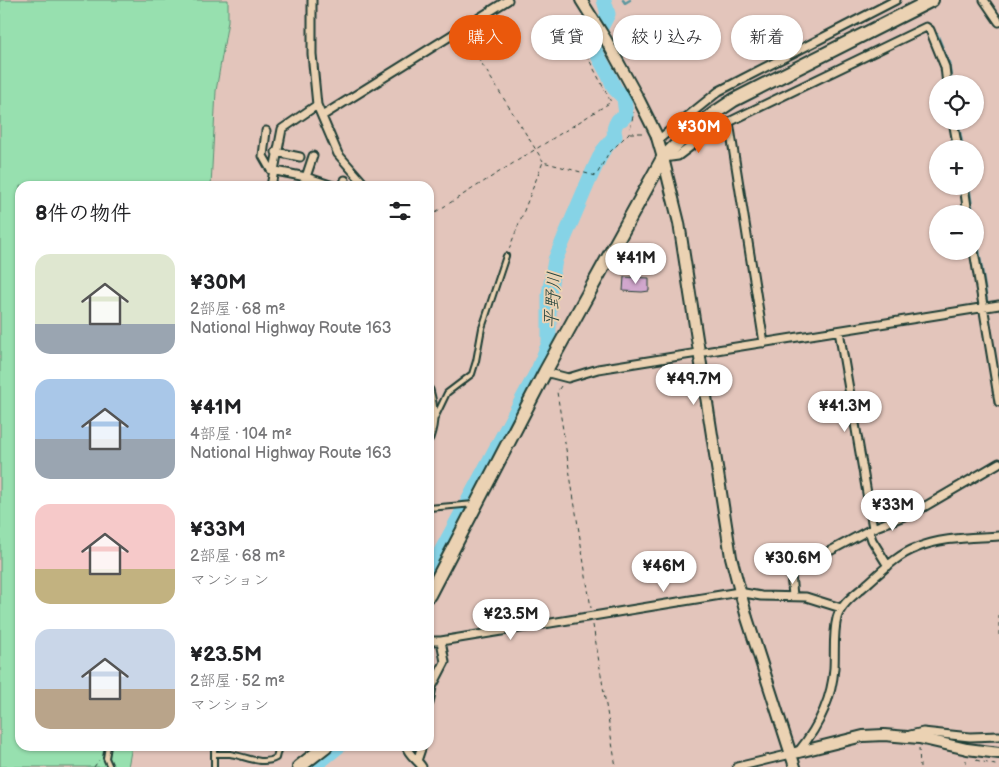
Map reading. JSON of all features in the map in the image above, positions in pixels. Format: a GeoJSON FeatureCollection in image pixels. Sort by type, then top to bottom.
{"type":"FeatureCollection","features":[{"type":"Feature","properties":{"kind":"highway"},"geometry":{"type":"LineString","coordinates":[[434,585],[473,504],[663,158],[709,116],[734,100],[932,0]]}},
{"type":"Feature","properties":{"kind":"highway"},"geometry":{"type":"LineString","coordinates":[[299,767],[320,751]]}},
{"type":"Feature","properties":{"kind":"street"},"geometry":{"type":"LineString","coordinates":[[312,0],[312,54],[317,106],[338,154],[362,181]]}},
{"type":"Feature","properties":{"kind":"street"},"geometry":{"type":"LineString","coordinates":[[484,15],[508,0]]}},
{"type":"Feature","properties":{"kind":"street"},"geometry":{"type":"LineString","coordinates":[[581,0],[590,15]]}},
{"type":"Feature","properties":{"kind":"street"},"geometry":{"type":"LineString","coordinates":[[657,137],[719,91],[896,0]]}},
{"type":"Feature","properties":{"kind":"street"},"geometry":{"type":"LineString","coordinates":[[984,0],[999,22]]}},
{"type":"Feature","properties":{"kind":"street"},"geometry":{"type":"LineString","coordinates":[[663,158],[678,156],[722,123],[728,122],[926,27],[930,30],[945,67],[946,75]]}},
{"type":"Feature","properties":{"kind":"street"},"geometry":{"type":"LineString","coordinates":[[603,36],[639,100],[657,137],[663,158],[679,222],[726,530],[739,592],[795,752],[795,767]]}},
{"type":"Feature","properties":{"kind":"street"},"geometry":{"type":"LineString","coordinates":[[322,116],[449,37]]}},
{"type":"Feature","properties":{"kind":"street"},"geometry":{"type":"LineString","coordinates":[[272,181],[282,128],[317,106]]}},
{"type":"Feature","properties":{"kind":"street"},"geometry":{"type":"LineString","coordinates":[[728,122],[764,343]]}},
{"type":"Feature","properties":{"kind":"street"},"geometry":{"type":"LineString","coordinates":[[266,131],[263,156],[267,166],[273,171],[318,181]]}},
{"type":"Feature","properties":{"kind":"street"},"geometry":{"type":"LineString","coordinates":[[276,152],[300,157]]}},
{"type":"Feature","properties":{"kind":"street"},"geometry":{"type":"LineString","coordinates":[[305,181],[313,156]]}},
{"type":"Feature","properties":{"kind":"street"},"geometry":{"type":"LineString","coordinates":[[975,260],[999,402]]}},
{"type":"Feature","properties":{"kind":"street"},"geometry":{"type":"LineString","coordinates":[[545,372],[568,378],[598,368],[999,305]]}},
{"type":"Feature","properties":{"kind":"street"},"geometry":{"type":"LineString","coordinates":[[840,331],[872,540],[888,566]]}},
{"type":"Feature","properties":{"kind":"street"},"geometry":{"type":"LineString","coordinates":[[792,596],[790,563],[793,558],[818,555],[830,551],[871,530],[917,511],[999,463]]}},
{"type":"Feature","properties":{"kind":"street"},"geometry":{"type":"LineString","coordinates":[[795,752],[812,735],[821,719],[834,674],[836,625],[841,608],[888,566],[916,548],[938,541],[999,536]]}},
{"type":"Feature","properties":{"kind":"street"},"geometry":{"type":"LineString","coordinates":[[434,641],[739,592],[761,596],[806,597],[841,608]]}},
{"type":"Feature","properties":{"kind":"street"},"geometry":{"type":"LineString","coordinates":[[434,682],[445,662],[441,641]]}},
{"type":"Feature","properties":{"kind":"street"},"geometry":{"type":"LineString","coordinates":[[903,737],[923,732],[970,737],[999,736]]}},
{"type":"Feature","properties":{"kind":"street"},"geometry":{"type":"LineString","coordinates":[[737,767],[862,736],[884,735],[918,738],[967,749],[999,753]]}},
{"type":"Feature","properties":{"kind":"street"},"geometry":{"type":"LineString","coordinates":[[408,751],[410,756],[420,764]]}},
{"type":"Feature","properties":{"kind":"street"},"geometry":{"type":"LineString","coordinates":[[420,764],[421,751]]}},
{"type":"Feature","properties":{"kind":"lane"},"geometry":{"type":"LineString","coordinates":[[434,421],[447,393],[472,374],[482,328],[506,256]]}},
{"type":"Feature","properties":{"kind":"lane"},"geometry":{"type":"LineString","coordinates":[[434,508],[473,504]]}},
{"type":"Feature","properties":{"kind":"lane"},"geometry":{"type":"LineString","coordinates":[[107,751],[106,758],[110,767]]}},
{"type":"Feature","properties":{"kind":"lane"},"geometry":{"type":"LineString","coordinates":[[214,767],[214,754],[229,754],[270,762],[276,758],[278,751]]}},
{"type":"Feature","properties":{"kind":"path"},"geometry":{"type":"LineString","coordinates":[[479,60],[544,162],[587,174],[596,176],[608,154],[630,133],[634,112],[639,100]]}},
{"type":"Feature","properties":{"kind":"path"},"geometry":{"type":"LineString","coordinates":[[434,213],[612,102],[589,60]]}},
{"type":"Feature","properties":{"kind":"path"},"geometry":{"type":"LineString","coordinates":[[630,133],[657,137]]}},
{"type":"Feature","properties":{"kind":"path"},"geometry":{"type":"LineString","coordinates":[[506,256],[544,162]]}},
{"type":"Feature","properties":{"kind":"path"},"geometry":{"type":"LineString","coordinates":[[568,378],[557,392],[616,767]]}},
{"type":"Feature","properties":{"kind":"path"},"geometry":{"type":"LineString","coordinates":[[999,615],[999,637]]}},
{"type":"Feature","properties":{"kind":"path"},"geometry":{"type":"LineString","coordinates":[[918,738],[920,767]]}},
{"type":"Feature","properties":{"kind":"path"},"geometry":{"type":"LineString","coordinates":[[966,757],[966,767]]}},
{"type":"Feature","properties":{"kind":"path"},"geometry":{"type":"LineString","coordinates":[[974,760],[999,766]]}},
{"type":"Feature","properties":{"kind":"green space"},"geometry":{"type":"Polygon","coordinates":[[[0,0],[228,0],[228,21],[216,91],[211,181],[15,181],[15,751],[131,751],[128,767],[0,767],[0,0]]]}},
{"type":"Feature","properties":{"kind":"building"},"geometry":{"type":"Polygon","coordinates":[[[624,277],[649,278],[649,291],[623,291],[624,277]]]}},
{"type":"Feature","properties":{"kind":"waterway","name":"平野川"},"geometry":{"type":"LineString","coordinates":[[434,565],[538,370],[549,343],[549,294],[555,260],[602,152],[615,136],[614,131],[618,120],[626,115],[624,98],[615,89],[592,45],[608,14],[604,0]]}},
{"type":"Feature","properties":{"kind":"waterway"},"geometry":{"type":"LineString","coordinates":[[623,0],[625,3],[630,0]]}},
{"type":"Feature","properties":{"kind":"waterway"},"geometry":{"type":"LineString","coordinates":[[937,34],[949,63],[951,75]]}},
{"type":"Feature","properties":{"kind":"waterway"},"geometry":{"type":"LineString","coordinates":[[960,130],[961,140]]}},
{"type":"Feature","properties":{"kind":"waterway"},"geometry":{"type":"LineString","coordinates":[[970,195],[972,205]]}},
{"type":"Feature","properties":{"kind":"waterway"},"geometry":{"type":"LineString","coordinates":[[981,260],[987,301]]}},
{"type":"Feature","properties":{"kind":"waterway","name":"平野川"},"geometry":{"type":"LineString","coordinates":[[313,767],[333,751]]}}]}
